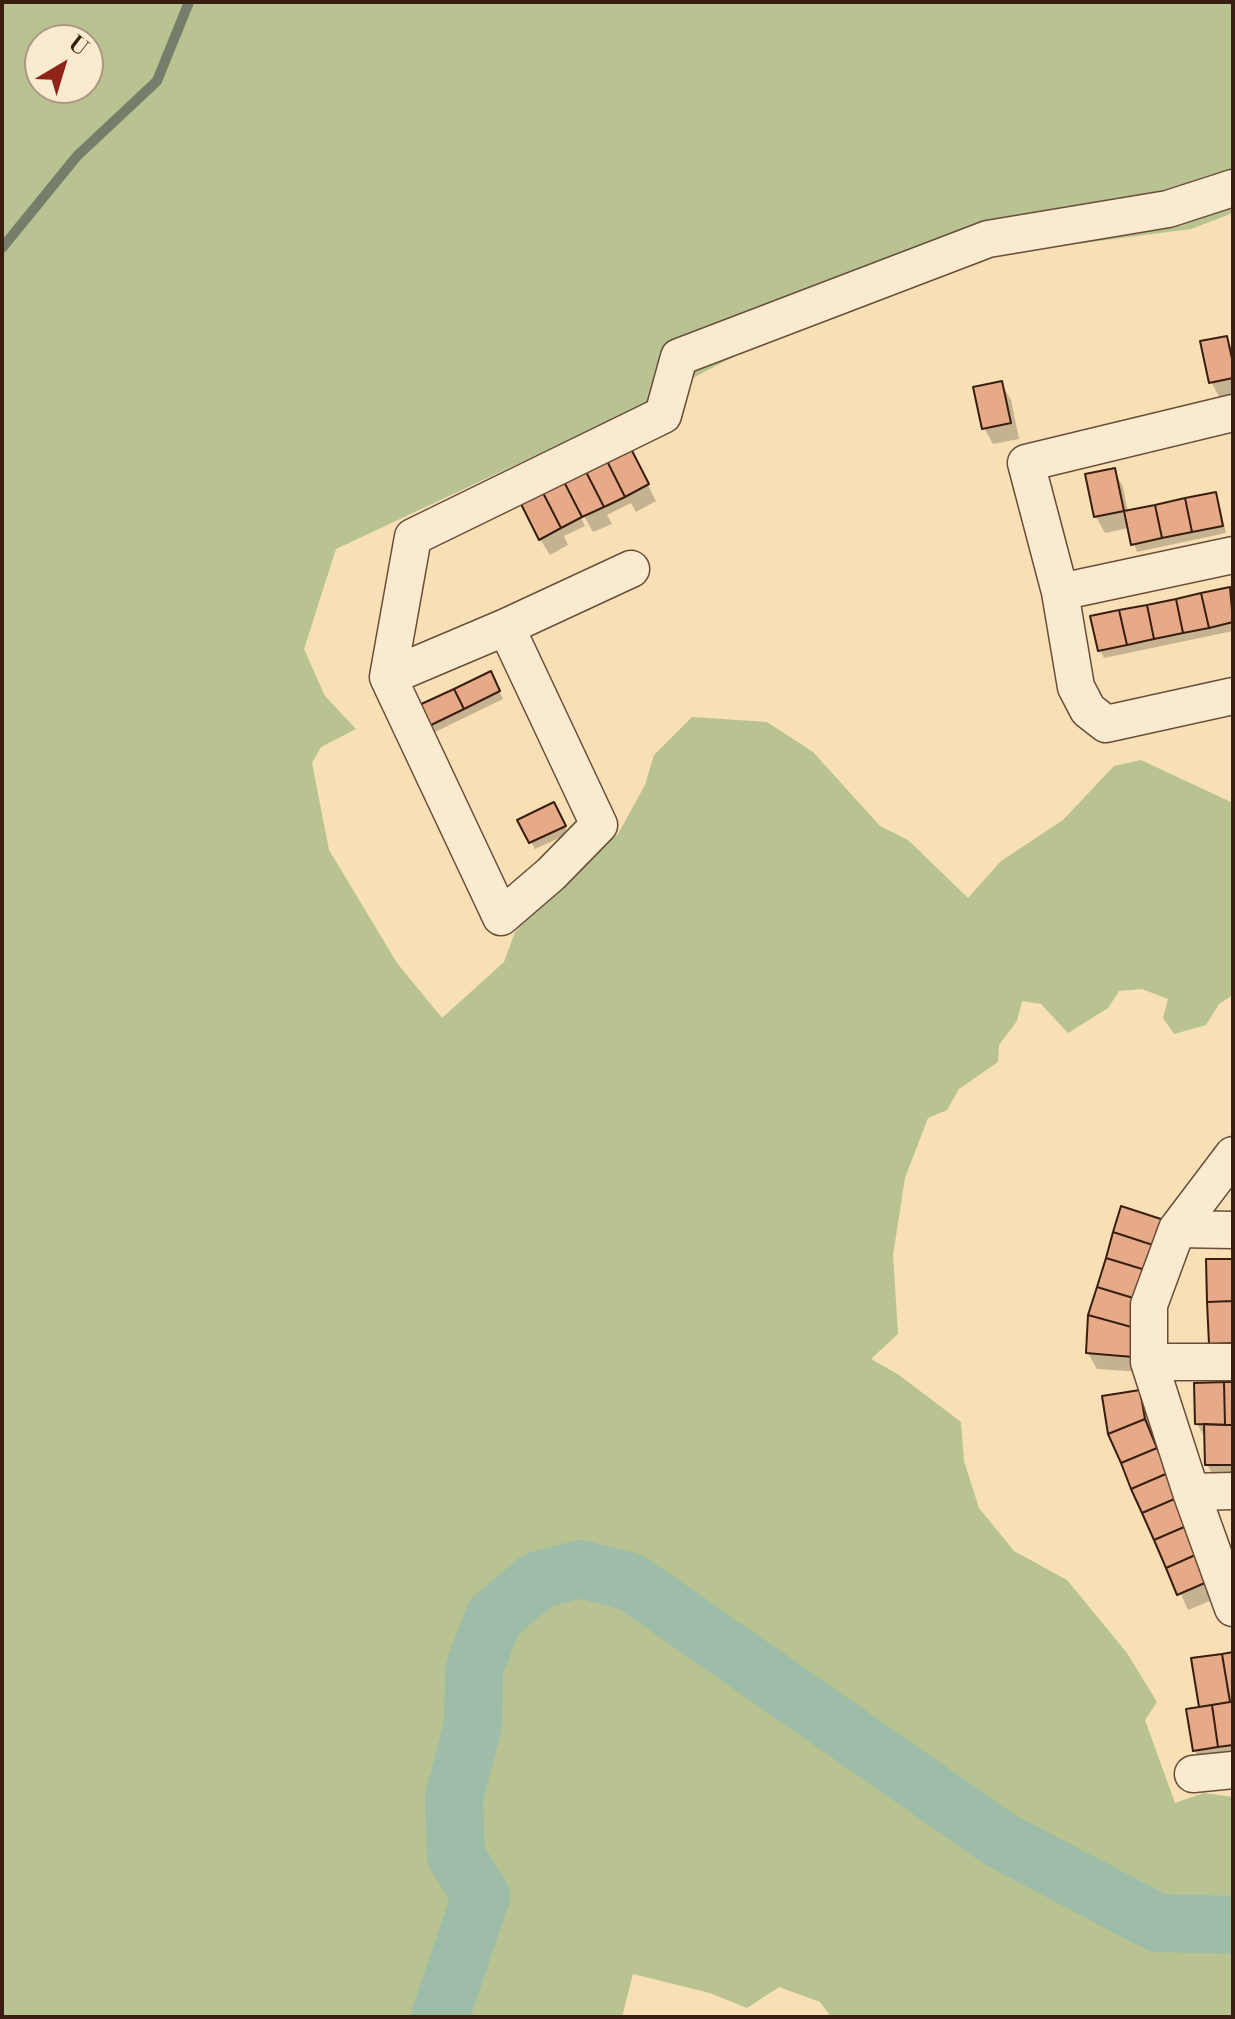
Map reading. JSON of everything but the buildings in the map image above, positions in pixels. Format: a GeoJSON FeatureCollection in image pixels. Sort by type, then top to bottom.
{"type":"FeatureCollection","features":[{"type":"Feature","properties":{"kind":"street"},"geometry":{"type":"LineString","coordinates":[[506,627],[599,825],[551,874],[501,917],[388,677],[413,537],[663,415],[679,357],[988,239],[1168,209],[1233,188]]}},
{"type":"Feature","properties":{"kind":"street"},"geometry":{"type":"LineString","coordinates":[[1233,413],[1026,463],[1060,592],[1076,687],[1088,710],[1106,724],[1233,696]]}},
{"type":"Feature","properties":{"kind":"street"},"geometry":{"type":"LineString","coordinates":[[1060,592],[1233,555]]}},
{"type":"Feature","properties":{"kind":"street"},"geometry":{"type":"LineString","coordinates":[[388,677],[631,569]]}},
{"type":"Feature","properties":{"kind":"street"},"geometry":{"type":"LineString","coordinates":[[1233,1155],[1177,1229],[1149,1305],[1149,1362],[1233,1608]]}},
{"type":"Feature","properties":{"kind":"street"},"geometry":{"type":"LineString","coordinates":[[1177,1229],[1233,1230]]}},
{"type":"Feature","properties":{"kind":"street"},"geometry":{"type":"LineString","coordinates":[[1149,1362],[1233,1362]]}},
{"type":"Feature","properties":{"kind":"street"},"geometry":{"type":"LineString","coordinates":[[1191,1492],[1233,1491]]}},
{"type":"Feature","properties":{"kind":"street"},"geometry":{"type":"LineString","coordinates":[[1193,1774],[1233,1770]]}},
{"type":"Feature","properties":{"kind":"green space"},"geometry":{"type":"Polygon","coordinates":[[[2,2],[1233,2],[1233,213],[1191,229],[976,257],[790,327],[628,412],[336,549],[304,649],[325,696],[356,729],[321,747],[312,763],[329,850],[397,963],[442,1018],[504,962],[515,932],[561,882],[618,834],[645,785],[654,755],[692,717],[767,722],[813,752],[880,826],[908,840],[968,898],[1001,861],[1063,820],[1114,766],[1141,760],[1233,803],[1233,995],[1219,1004],[1206,1025],[1174,1034],[1163,1018],[1168,999],[1142,989],[1119,991],[1108,1008],[1068,1033],[1041,1004],[1022,1001],[1017,1021],[999,1045],[998,1062],[959,1089],[947,1110],[928,1118],[905,1178],[893,1255],[898,1334],[871,1359],[899,1375],[961,1422],[964,1461],[979,1508],[1014,1551],[1067,1580],[1127,1653],[1157,1702],[1145,1720],[1175,1803],[1204,1793],[1233,1797],[1233,2017],[831,2017],[820,2002],[779,1987],[747,2008],[710,1993],[633,1974],[622,2017],[2,2017],[2,2]]]}},
{"type":"Feature","properties":{"kind":"waterway"},"geometry":{"type":"LineString","coordinates":[[2,248],[77,156],[157,81],[189,2]]}},
{"type":"Feature","properties":{"kind":"waterway"},"geometry":{"type":"LineString","coordinates":[[440,2017],[481,1896],[456,1856],[454,1797],[473,1725],[474,1669],[494,1617],[538,1580],[581,1569],[631,1582],[1002,1841],[1158,1923],[1233,1925]]}}]}
